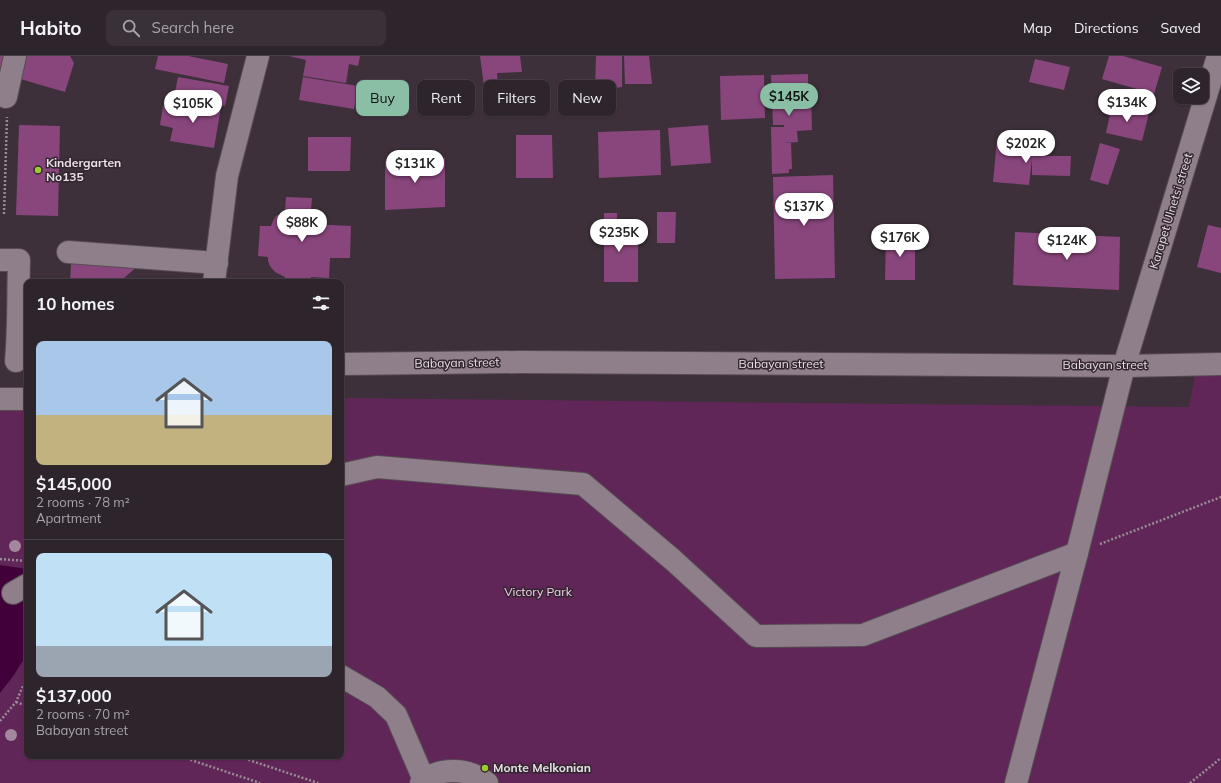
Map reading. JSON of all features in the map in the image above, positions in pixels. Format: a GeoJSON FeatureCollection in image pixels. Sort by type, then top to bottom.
{"type":"FeatureCollection","features":[{"type":"Feature","properties":{"kind":"street"},"geometry":{"type":"LineString","coordinates":[[6,97],[15,56]]}},
{"type":"Feature","properties":{"kind":"street"},"geometry":{"type":"LineString","coordinates":[[68,252],[216,273],[227,176],[258,56]]}},
{"type":"Feature","properties":{"kind":"street","name":"Karapet Ulnetsi street"},"geometry":{"type":"LineString","coordinates":[[1016,783],[1077,553],[1124,366],[1218,56]]}},
{"type":"Feature","properties":{"kind":"street"},"geometry":{"type":"LineString","coordinates":[[0,260],[19,260],[18,337],[14,361]]}},
{"type":"Feature","properties":{"kind":"street","name":"Babayan street"},"geometry":{"type":"LineString","coordinates":[[344,364],[520,362],[1124,366],[1221,364]]}},
{"type":"Feature","properties":{"kind":"street"},"geometry":{"type":"LineString","coordinates":[[0,399],[24,399]]}},
{"type":"Feature","properties":{"kind":"street"},"geometry":{"type":"LineString","coordinates":[[344,475],[377,467],[583,484],[673,560],[756,636],[863,635],[1077,553]]}},
{"type":"Feature","properties":{"kind":"street"},"geometry":{"type":"LineString","coordinates":[[344,678],[377,697],[396,714],[422,782],[439,773],[455,771],[471,774],[487,783]]}},
{"type":"Feature","properties":{"kind":"path"},"geometry":{"type":"LineString","coordinates":[[4,214],[8,124]]}},
{"type":"Feature","properties":{"kind":"path"},"geometry":{"type":"LineString","coordinates":[[1077,553],[1221,497]]}},
{"type":"Feature","properties":{"kind":"path"},"geometry":{"type":"LineString","coordinates":[[0,559],[24,561]]}},
{"type":"Feature","properties":{"kind":"path"},"geometry":{"type":"LineString","coordinates":[[0,721],[16,702],[24,688]]}},
{"type":"Feature","properties":{"kind":"path"},"geometry":{"type":"LineString","coordinates":[[16,702],[24,705]]}},
{"type":"Feature","properties":{"kind":"path"},"geometry":{"type":"LineString","coordinates":[[1190,783],[1221,758]]}},
{"type":"Feature","properties":{"kind":"path"},"geometry":{"type":"LineString","coordinates":[[188,759],[260,783]]}},
{"type":"Feature","properties":{"kind":"path"},"geometry":{"type":"LineString","coordinates":[[246,759],[318,783]]}},
{"type":"Feature","properties":{"kind":"green space","name":"Victory Park"},"geometry":{"type":"Polygon","coordinates":[[[1195,374],[1221,374],[1221,783],[0,783],[0,394],[24,395],[24,759],[344,759],[344,398],[1189,407],[1195,374]]]}},
{"type":"Feature","properties":{"kind":"shaded area"},"geometry":{"type":"Polygon","coordinates":[[[0,565],[24,569],[24,659],[0,693],[0,565]]]}},
{"type":"Feature","properties":{"kind":"building"},"geometry":{"type":"Polygon","coordinates":[[[0,56],[4,56],[0,76],[0,56]]]}},
{"type":"Feature","properties":{"kind":"building"},"geometry":{"type":"Polygon","coordinates":[[[24,56],[70,56],[74,63],[65,92],[17,78],[24,56]]]}},
{"type":"Feature","properties":{"kind":"building"},"geometry":{"type":"Polygon","coordinates":[[[158,56],[188,56],[228,64],[224,83],[155,69],[158,56]]]}},
{"type":"Feature","properties":{"kind":"building"},"geometry":{"type":"Polygon","coordinates":[[[289,56],[360,56],[358,66],[349,64],[346,83],[303,76],[306,60],[289,56]]]}},
{"type":"Feature","properties":{"kind":"building"},"geometry":{"type":"Polygon","coordinates":[[[480,56],[520,56],[522,72],[497,73],[498,80],[483,80],[480,56]]]}},
{"type":"Feature","properties":{"kind":"building"},"geometry":{"type":"Polygon","coordinates":[[[596,56],[622,56],[622,87],[616,88],[616,80],[595,80],[596,56]]]}},
{"type":"Feature","properties":{"kind":"building"},"geometry":{"type":"Polygon","coordinates":[[[624,56],[649,56],[652,84],[625,84],[624,56]]]}},
{"type":"Feature","properties":{"kind":"building"},"geometry":{"type":"Polygon","coordinates":[[[1109,56],[1123,56],[1162,67],[1154,94],[1102,79],[1109,56]]]}},
{"type":"Feature","properties":{"kind":"building"},"geometry":{"type":"Polygon","coordinates":[[[1035,59],[1070,67],[1064,90],[1029,82],[1035,59]]]}},
{"type":"Feature","properties":{"kind":"building"},"geometry":{"type":"Polygon","coordinates":[[[808,74],[808,91],[811,90],[812,130],[797,131],[798,142],[784,143],[791,143],[792,169],[789,169],[789,173],[772,174],[771,127],[784,127],[784,125],[773,125],[771,75],[808,74]]]}},
{"type":"Feature","properties":{"kind":"building"},"geometry":{"type":"Polygon","coordinates":[[[764,75],[765,118],[721,120],[720,76],[764,75]]]}},
{"type":"Feature","properties":{"kind":"building"},"geometry":{"type":"Polygon","coordinates":[[[178,77],[229,86],[225,106],[174,97],[178,77]]]}},
{"type":"Feature","properties":{"kind":"building"},"geometry":{"type":"Polygon","coordinates":[[[303,77],[356,86],[354,109],[299,100],[303,77]]]}},
{"type":"Feature","properties":{"kind":"building"},"geometry":{"type":"Polygon","coordinates":[[[182,101],[221,107],[214,148],[170,141],[173,128],[160,125],[163,106],[181,109],[182,101]]]}},
{"type":"Feature","properties":{"kind":"building"},"geometry":{"type":"Polygon","coordinates":[[[1112,104],[1149,113],[1142,141],[1106,133],[1112,104]]]}},
{"type":"Feature","properties":{"kind":"building","name":"Kindergarten No135"},"geometry":{"type":"Polygon","coordinates":[[[19,125],[60,126],[58,216],[16,215],[19,125]]]}},
{"type":"Feature","properties":{"kind":"building"},"geometry":{"type":"Polygon","coordinates":[[[708,125],[711,163],[671,166],[668,128],[708,125]]]}},
{"type":"Feature","properties":{"kind":"building"},"geometry":{"type":"Polygon","coordinates":[[[660,130],[661,175],[599,178],[598,132],[660,130]]]}},
{"type":"Feature","properties":{"kind":"building"},"geometry":{"type":"Polygon","coordinates":[[[516,135],[552,135],[553,178],[516,178],[516,135]]]}},
{"type":"Feature","properties":{"kind":"building"},"geometry":{"type":"Polygon","coordinates":[[[308,137],[351,137],[350,171],[308,171],[308,137]]]}},
{"type":"Feature","properties":{"kind":"building"},"geometry":{"type":"Polygon","coordinates":[[[997,140],[1033,144],[1032,156],[1071,156],[1070,176],[1032,175],[1032,159],[1029,185],[993,182],[997,140]]]}},
{"type":"Feature","properties":{"kind":"building"},"geometry":{"type":"Polygon","coordinates":[[[1100,143],[1120,149],[1108,185],[1090,180],[1100,143]]]}},
{"type":"Feature","properties":{"kind":"building"},"geometry":{"type":"Polygon","coordinates":[[[445,158],[445,207],[385,210],[385,161],[445,158]]]}},
{"type":"Feature","properties":{"kind":"building"},"geometry":{"type":"Polygon","coordinates":[[[833,175],[835,278],[775,279],[773,177],[833,175]]]}},
{"type":"Feature","properties":{"kind":"building"},"geometry":{"type":"Polygon","coordinates":[[[286,197],[312,198],[310,224],[351,226],[350,258],[330,258],[329,278],[311,277],[311,279],[285,279],[285,277],[275,272],[270,266],[268,257],[258,256],[260,226],[271,226],[276,216],[285,212],[286,197]]]}},
{"type":"Feature","properties":{"kind":"building"},"geometry":{"type":"Polygon","coordinates":[[[657,212],[676,212],[675,243],[657,243],[657,212]]]}},
{"type":"Feature","properties":{"kind":"building"},"geometry":{"type":"Polygon","coordinates":[[[604,213],[617,213],[617,236],[638,236],[638,282],[604,282],[604,213]]]}},
{"type":"Feature","properties":{"kind":"building"},"geometry":{"type":"Polygon","coordinates":[[[1208,225],[1221,228],[1221,273],[1197,267],[1208,225]]]}},
{"type":"Feature","properties":{"kind":"building"},"geometry":{"type":"Polygon","coordinates":[[[1015,232],[1120,237],[1119,290],[1013,285],[1015,232]]]}},
{"type":"Feature","properties":{"kind":"building"},"geometry":{"type":"Polygon","coordinates":[[[886,236],[915,236],[915,280],[885,280],[886,236]]]}},
{"type":"Feature","properties":{"kind":"building"},"geometry":{"type":"Polygon","coordinates":[[[71,263],[140,264],[124,279],[70,279],[71,263]]]}},
{"type":"Feature","properties":{"kind":"place","name":"Kindergarten No135"},"geometry":{"type":"Point","coordinates":[38,170]}},
{"type":"Feature","properties":{"kind":"place","name":"Monte Melkonian"},"geometry":{"type":"Point","coordinates":[485,768]}}]}
